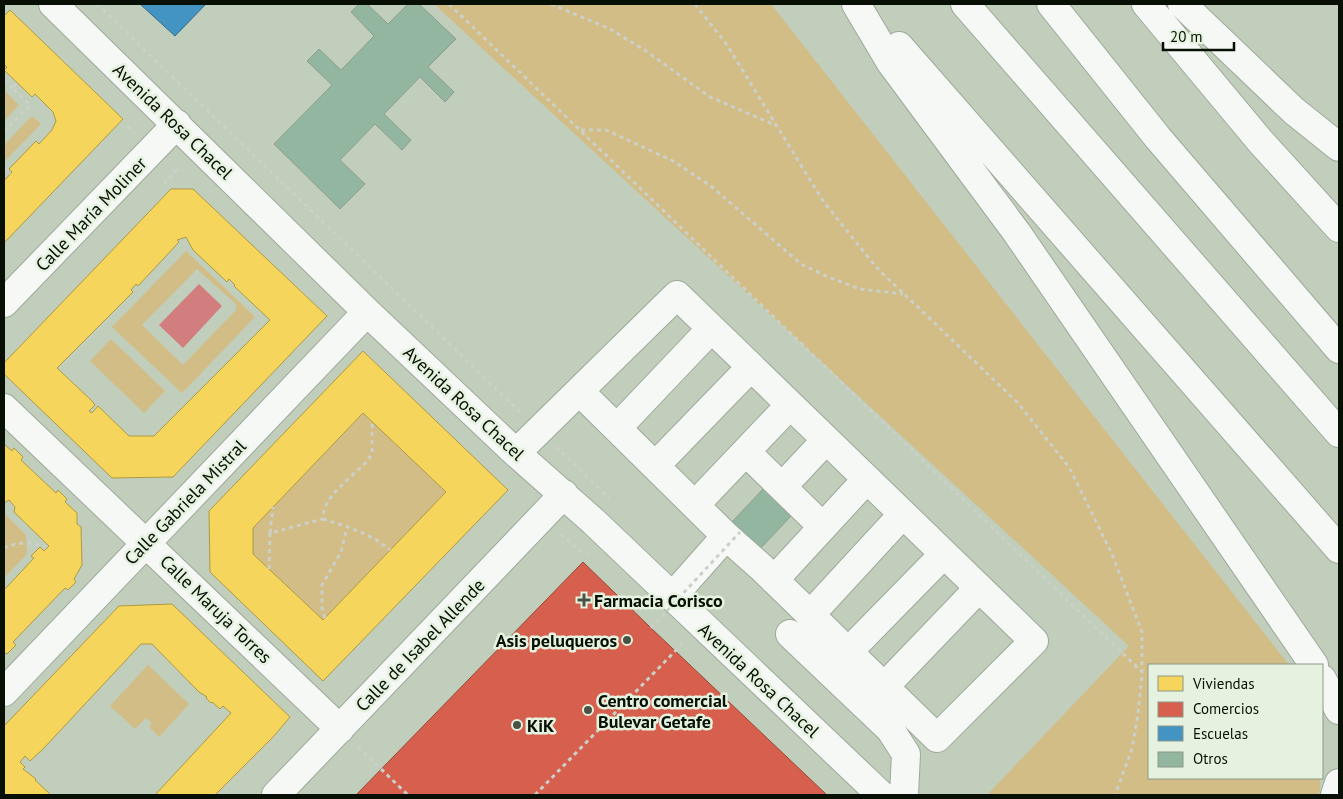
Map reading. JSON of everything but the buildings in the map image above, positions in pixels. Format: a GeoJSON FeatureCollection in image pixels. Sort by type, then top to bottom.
{"type":"FeatureCollection","features":[{"type":"Feature","properties":{"kind":"main road","name":"Avenida Rosa Chacel"},"geometry":{"type":"LineString","coordinates":[[53,4],[367,312],[516,453],[564,494],[881,795]]}},
{"type":"Feature","properties":{"kind":"main road"},"geometry":{"type":"LineString","coordinates":[[856,4],[891,63],[1017,233],[1313,664]]}},
{"type":"Feature","properties":{"kind":"main road"},"geometry":{"type":"LineString","coordinates":[[862,4],[1339,549]]}},
{"type":"Feature","properties":{"kind":"main road"},"geometry":{"type":"LineString","coordinates":[[965,4],[1339,433]]}},
{"type":"Feature","properties":{"kind":"main road"},"geometry":{"type":"LineString","coordinates":[[1051,4],[1158,138],[1339,349]]}},
{"type":"Feature","properties":{"kind":"main road"},"geometry":{"type":"LineString","coordinates":[[1146,4],[1260,141],[1339,228]]}},
{"type":"Feature","properties":{"kind":"main road"},"geometry":{"type":"LineString","coordinates":[[1182,4],[1294,111],[1339,147]]}},
{"type":"Feature","properties":{"kind":"main road","name":"Calle María Moliner"},"geometry":{"type":"LineString","coordinates":[[4,303],[177,124]]}},
{"type":"Feature","properties":{"kind":"main road"},"geometry":{"type":"LineString","coordinates":[[516,453],[578,391],[677,295],[1034,641],[937,738],[774,580],[733,534],[695,506],[578,391]]}},
{"type":"Feature","properties":{"kind":"main road","name":"Calle Gabriela Mistral"},"geometry":{"type":"LineString","coordinates":[[4,692],[367,312]]}},
{"type":"Feature","properties":{"kind":"main road"},"geometry":{"type":"LineString","coordinates":[[617,428],[712,329]]}},
{"type":"Feature","properties":{"kind":"main road"},"geometry":{"type":"LineString","coordinates":[[655,466],[751,367]]}},
{"type":"Feature","properties":{"kind":"main road"},"geometry":{"type":"LineString","coordinates":[[695,506],[790,405]]}},
{"type":"Feature","properties":{"kind":"main road","name":"Calle Maruja Torres"},"geometry":{"type":"LineString","coordinates":[[4,408],[340,729]]}},
{"type":"Feature","properties":{"kind":"main road"},"geometry":{"type":"LineString","coordinates":[[782,487],[826,440]]}},
{"type":"Feature","properties":{"kind":"main road"},"geometry":{"type":"LineString","coordinates":[[746,452],[823,527]]}},
{"type":"Feature","properties":{"kind":"main road"},"geometry":{"type":"LineString","coordinates":[[774,580],[867,479]]}},
{"type":"Feature","properties":{"kind":"main road","name":"Calle de Isabel Allende"},"geometry":{"type":"LineString","coordinates":[[276,795],[564,494]]}},
{"type":"Feature","properties":{"kind":"main road"},"geometry":{"type":"LineString","coordinates":[[810,615],[903,514]]}},
{"type":"Feature","properties":{"kind":"main road"},"geometry":{"type":"LineString","coordinates":[[672,596],[733,534]]}},
{"type":"Feature","properties":{"kind":"main road"},"geometry":{"type":"LineString","coordinates":[[848,652],[944,554]]}},
{"type":"Feature","properties":{"kind":"main road"},"geometry":{"type":"LineString","coordinates":[[884,686],[979,588]]}},
{"type":"Feature","properties":{"kind":"main road"},"geometry":{"type":"LineString","coordinates":[[790,634],[890,730],[906,754],[904,795]]}},
{"type":"Feature","properties":{"kind":"main road"},"geometry":{"type":"LineString","coordinates":[[1323,681],[1339,710]]}},
{"type":"Feature","properties":{"kind":"main road"},"geometry":{"type":"LineString","coordinates":[[1335,795],[1339,783]]}},
{"type":"Feature","properties":{"kind":"path"},"geometry":{"type":"LineString","coordinates":[[97,4],[611,499]]}},
{"type":"Feature","properties":{"kind":"path"},"geometry":{"type":"LineString","coordinates":[[449,4],[1142,672]]}},
{"type":"Feature","properties":{"kind":"path"},"geometry":{"type":"LineString","coordinates":[[551,4],[610,29],[646,51],[710,97],[777,126]]}},
{"type":"Feature","properties":{"kind":"path"},"geometry":{"type":"LineString","coordinates":[[695,4],[727,46],[823,200],[877,268],[1017,402],[1069,467],[1112,554],[1142,632],[1142,672],[1132,749],[1115,795]]}},
{"type":"Feature","properties":{"kind":"path"},"geometry":{"type":"LineString","coordinates":[[4,80],[30,105],[4,132]]}},
{"type":"Feature","properties":{"kind":"path"},"geometry":{"type":"LineString","coordinates":[[12,88],[17,83]]}},
{"type":"Feature","properties":{"kind":"path"},"geometry":{"type":"LineString","coordinates":[[580,130],[606,130],[673,161],[712,188],[801,264],[828,277],[860,288],[904,295]]}},
{"type":"Feature","properties":{"kind":"path"},"geometry":{"type":"LineString","coordinates":[[4,168],[10,174]]}},
{"type":"Feature","properties":{"kind":"path"},"geometry":{"type":"LineString","coordinates":[[323,519],[323,512],[329,500],[368,460],[372,452],[372,421]]}},
{"type":"Feature","properties":{"kind":"path"},"geometry":{"type":"LineString","coordinates":[[269,569],[273,507]]}},
{"type":"Feature","properties":{"kind":"path"},"geometry":{"type":"LineString","coordinates":[[270,534],[323,519],[380,541],[390,550]]}},
{"type":"Feature","properties":{"kind":"path"},"geometry":{"type":"LineString","coordinates":[[325,618],[322,608],[322,584],[341,552],[346,527]]}},
{"type":"Feature","properties":{"kind":"path"},"geometry":{"type":"LineString","coordinates":[[651,628],[733,534]]}},
{"type":"Feature","properties":{"kind":"path"},"geometry":{"type":"LineString","coordinates":[[4,548],[18,543],[41,545],[46,548]]}},
{"type":"Feature","properties":{"kind":"path"},"geometry":{"type":"LineString","coordinates":[[689,575],[696,582]]}},
{"type":"Feature","properties":{"kind":"path"},"geometry":{"type":"LineString","coordinates":[[535,795],[675,651]]}},
{"type":"Feature","properties":{"kind":"path"},"geometry":{"type":"LineString","coordinates":[[340,729],[408,795]]}},
{"type":"Feature","properties":{"kind":"shaded area"},"geometry":{"type":"Polygon","coordinates":[[[434,4],[771,4],[1288,664],[1148,664],[1148,779],[1320,779],[1318,795],[987,795],[1129,646],[434,4]]]}},
{"type":"Feature","properties":{"kind":"shaded area"},"geometry":{"type":"Polygon","coordinates":[[[4,90],[19,105],[5,120],[4,119],[4,90]]]}},
{"type":"Feature","properties":{"kind":"shaded area"},"geometry":{"type":"Polygon","coordinates":[[[32,116],[41,124],[6,160],[4,157],[4,145],[32,116]]]}},
{"type":"Feature","properties":{"kind":"shaded area"},"geometry":{"type":"Polygon","coordinates":[[[186,251],[255,317],[182,393],[112,327],[186,251]],[[197,269],[142,325],[183,365],[236,310],[236,304],[197,269]]]}},
{"type":"Feature","properties":{"kind":"shaded area"},"geometry":{"type":"Polygon","coordinates":[[[199,284],[222,306],[183,348],[159,325],[199,284]]]}},
{"type":"Feature","properties":{"kind":"shaded area"},"geometry":{"type":"Polygon","coordinates":[[[111,339],[165,391],[144,413],[90,361],[111,339]]]}},
{"type":"Feature","properties":{"kind":"shaded area"},"geometry":{"type":"Polygon","coordinates":[[[363,413],[446,492],[323,620],[253,554],[253,528],[363,413]]]}},
{"type":"Feature","properties":{"kind":"shaded area"},"geometry":{"type":"Polygon","coordinates":[[[4,513],[26,535],[27,554],[4,578],[4,513]]]}},
{"type":"Feature","properties":{"kind":"shaded area"},"geometry":{"type":"Polygon","coordinates":[[[148,665],[189,704],[159,737],[149,727],[152,723],[146,718],[135,729],[110,706],[148,665]]]}},
{"type":"Feature","properties":{"kind":"place","name":"Farmacia Corisco"},"geometry":{"type":"Point","coordinates":[584,600]}},
{"type":"Feature","properties":{"kind":"place","name":"Asis peluqueros"},"geometry":{"type":"Point","coordinates":[627,640]}},
{"type":"Feature","properties":{"kind":"place","name":"Centro comercial Bulevar Getafe"},"geometry":{"type":"Point","coordinates":[588,710]}},
{"type":"Feature","properties":{"kind":"place","name":"KiK"},"geometry":{"type":"Point","coordinates":[517,725]}}]}
